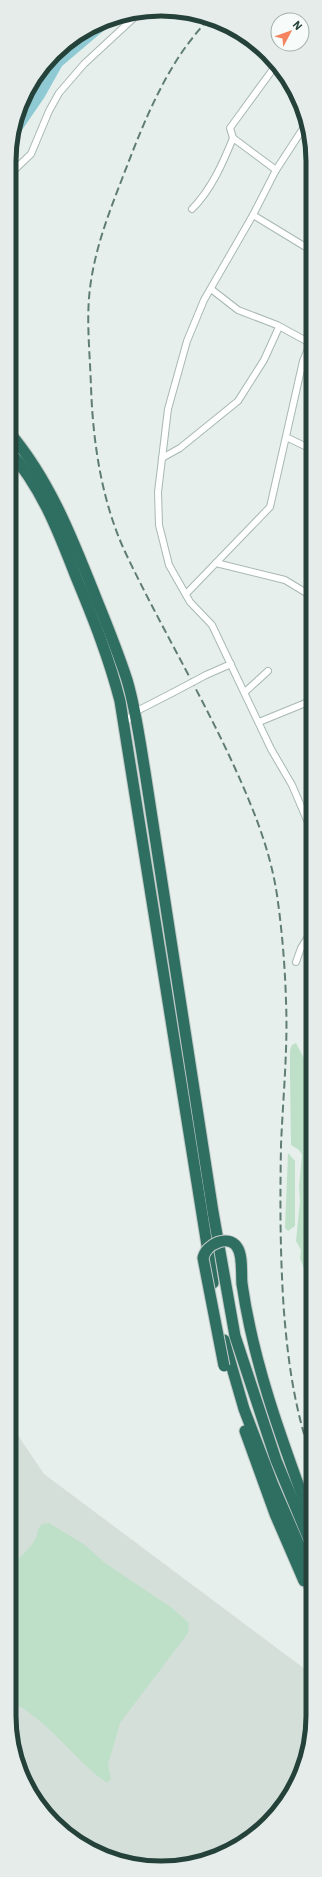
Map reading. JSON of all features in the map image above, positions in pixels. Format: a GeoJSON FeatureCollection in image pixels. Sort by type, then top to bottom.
{"type":"FeatureCollection","features":[{"type":"Feature","properties":{"kind":"highway"},"geometry":{"type":"LineString","coordinates":[[16,442],[40,476],[64,521],[127,680],[135,712],[212,1212],[235,1336],[276,1460],[306,1532]]}},
{"type":"Feature","properties":{"kind":"highway"},"geometry":{"type":"LineString","coordinates":[[16,461],[34,486],[59,533],[112,670],[124,724],[217,1310],[228,1360],[244,1409],[306,1570]]}},
{"type":"Feature","properties":{"kind":"highway"},"geometry":{"type":"LineString","coordinates":[[306,1506],[285,1450],[251,1334],[242,1284],[240,1252],[236,1246],[230,1242],[215,1243],[206,1250],[203,1258],[224,1366],[235,1405],[275,1514],[306,1572]]}},
{"type":"Feature","properties":{"kind":"highway"},"geometry":{"type":"LineString","coordinates":[[291,1578],[306,1580]]}},
{"type":"Feature","properties":{"kind":"street"},"geometry":{"type":"LineString","coordinates":[[16,168],[31,154],[49,111],[59,93],[84,64],[132,19]]}},
{"type":"Feature","properties":{"kind":"street"},"geometry":{"type":"LineString","coordinates":[[273,69],[230,128],[233,138],[276,170]]}},
{"type":"Feature","properties":{"kind":"street"},"geometry":{"type":"LineString","coordinates":[[302,130],[276,170],[253,215],[211,289],[187,341],[168,409],[158,492],[159,525],[169,565],[186,594],[212,625],[271,749],[292,784],[306,817]]}},
{"type":"Feature","properties":{"kind":"street"},"geometry":{"type":"LineString","coordinates":[[192,209],[202,199],[224,160],[233,138]]}},
{"type":"Feature","properties":{"kind":"street"},"geometry":{"type":"LineString","coordinates":[[253,215],[306,247]]}},
{"type":"Feature","properties":{"kind":"street"},"geometry":{"type":"LineString","coordinates":[[211,289],[238,310],[306,337]]}},
{"type":"Feature","properties":{"kind":"street"},"geometry":{"type":"LineString","coordinates":[[162,458],[180,448],[238,401],[264,360],[279,326]]}},
{"type":"Feature","properties":{"kind":"street"},"geometry":{"type":"LineString","coordinates":[[186,594],[270,507],[306,356]]}},
{"type":"Feature","properties":{"kind":"street"},"geometry":{"type":"LineString","coordinates":[[286,437],[306,447]]}},
{"type":"Feature","properties":{"kind":"street"},"geometry":{"type":"LineString","coordinates":[[216,563],[284,580],[306,593]]}},
{"type":"Feature","properties":{"kind":"street"},"geometry":{"type":"LineString","coordinates":[[124,724],[135,712],[206,675],[231,664]]}},
{"type":"Feature","properties":{"kind":"street"},"geometry":{"type":"LineString","coordinates":[[245,692],[268,671]]}},
{"type":"Feature","properties":{"kind":"street"},"geometry":{"type":"LineString","coordinates":[[259,722],[306,703]]}},
{"type":"Feature","properties":{"kind":"street"},"geometry":{"type":"LineString","coordinates":[[296,962],[301,948],[306,940]]}},
{"type":"Feature","properties":{"kind":"shaded area"},"geometry":{"type":"Polygon","coordinates":[[[16,1432],[44,1474],[306,1670],[305,1735],[301,1754],[295,1771],[282,1797],[264,1819],[234,1842],[199,1856],[180,1860],[152,1861],[123,1856],[106,1850],[80,1837],[58,1819],[40,1797],[35,1788],[21,1754],[16,1725],[16,1432]]]}},
{"type":"Feature","properties":{"kind":"green space"},"geometry":{"type":"Polygon","coordinates":[[[296,1043],[306,1062],[306,1275],[300,1258],[301,1250],[296,1241],[300,1201],[299,1186],[302,1155],[299,1150],[291,1145],[290,1050],[292,1045],[296,1043]]]}},
{"type":"Feature","properties":{"kind":"green space"},"geometry":{"type":"Polygon","coordinates":[[[288,1153],[295,1161],[295,1226],[288,1231],[285,1228],[288,1153]]]}},
{"type":"Feature","properties":{"kind":"green space"},"geometry":{"type":"Polygon","coordinates":[[[49,1523],[85,1545],[105,1563],[172,1608],[189,1623],[188,1633],[120,1723],[108,1765],[111,1779],[107,1783],[48,1728],[23,1708],[16,1704],[16,1559],[18,1559],[31,1546],[37,1536],[38,1529],[42,1524],[49,1523]]]}},
{"type":"Feature","properties":{"kind":"water"},"geometry":{"type":"Polygon","coordinates":[[[110,26],[62,66],[44,98],[22,130],[19,131],[21,123],[35,88],[52,65],[58,58],[80,40],[110,26]]]}},
{"type":"Feature","properties":{"kind":"railway"},"geometry":{"type":"LineString","coordinates":[[205,23],[180,55],[155,100],[134,147],[103,232],[92,274],[88,312],[92,408],[100,473],[105,495],[118,536],[234,766],[260,829],[274,878],[279,908],[286,988],[286,1055],[280,1187],[284,1312],[293,1387],[306,1440]]}}]}
